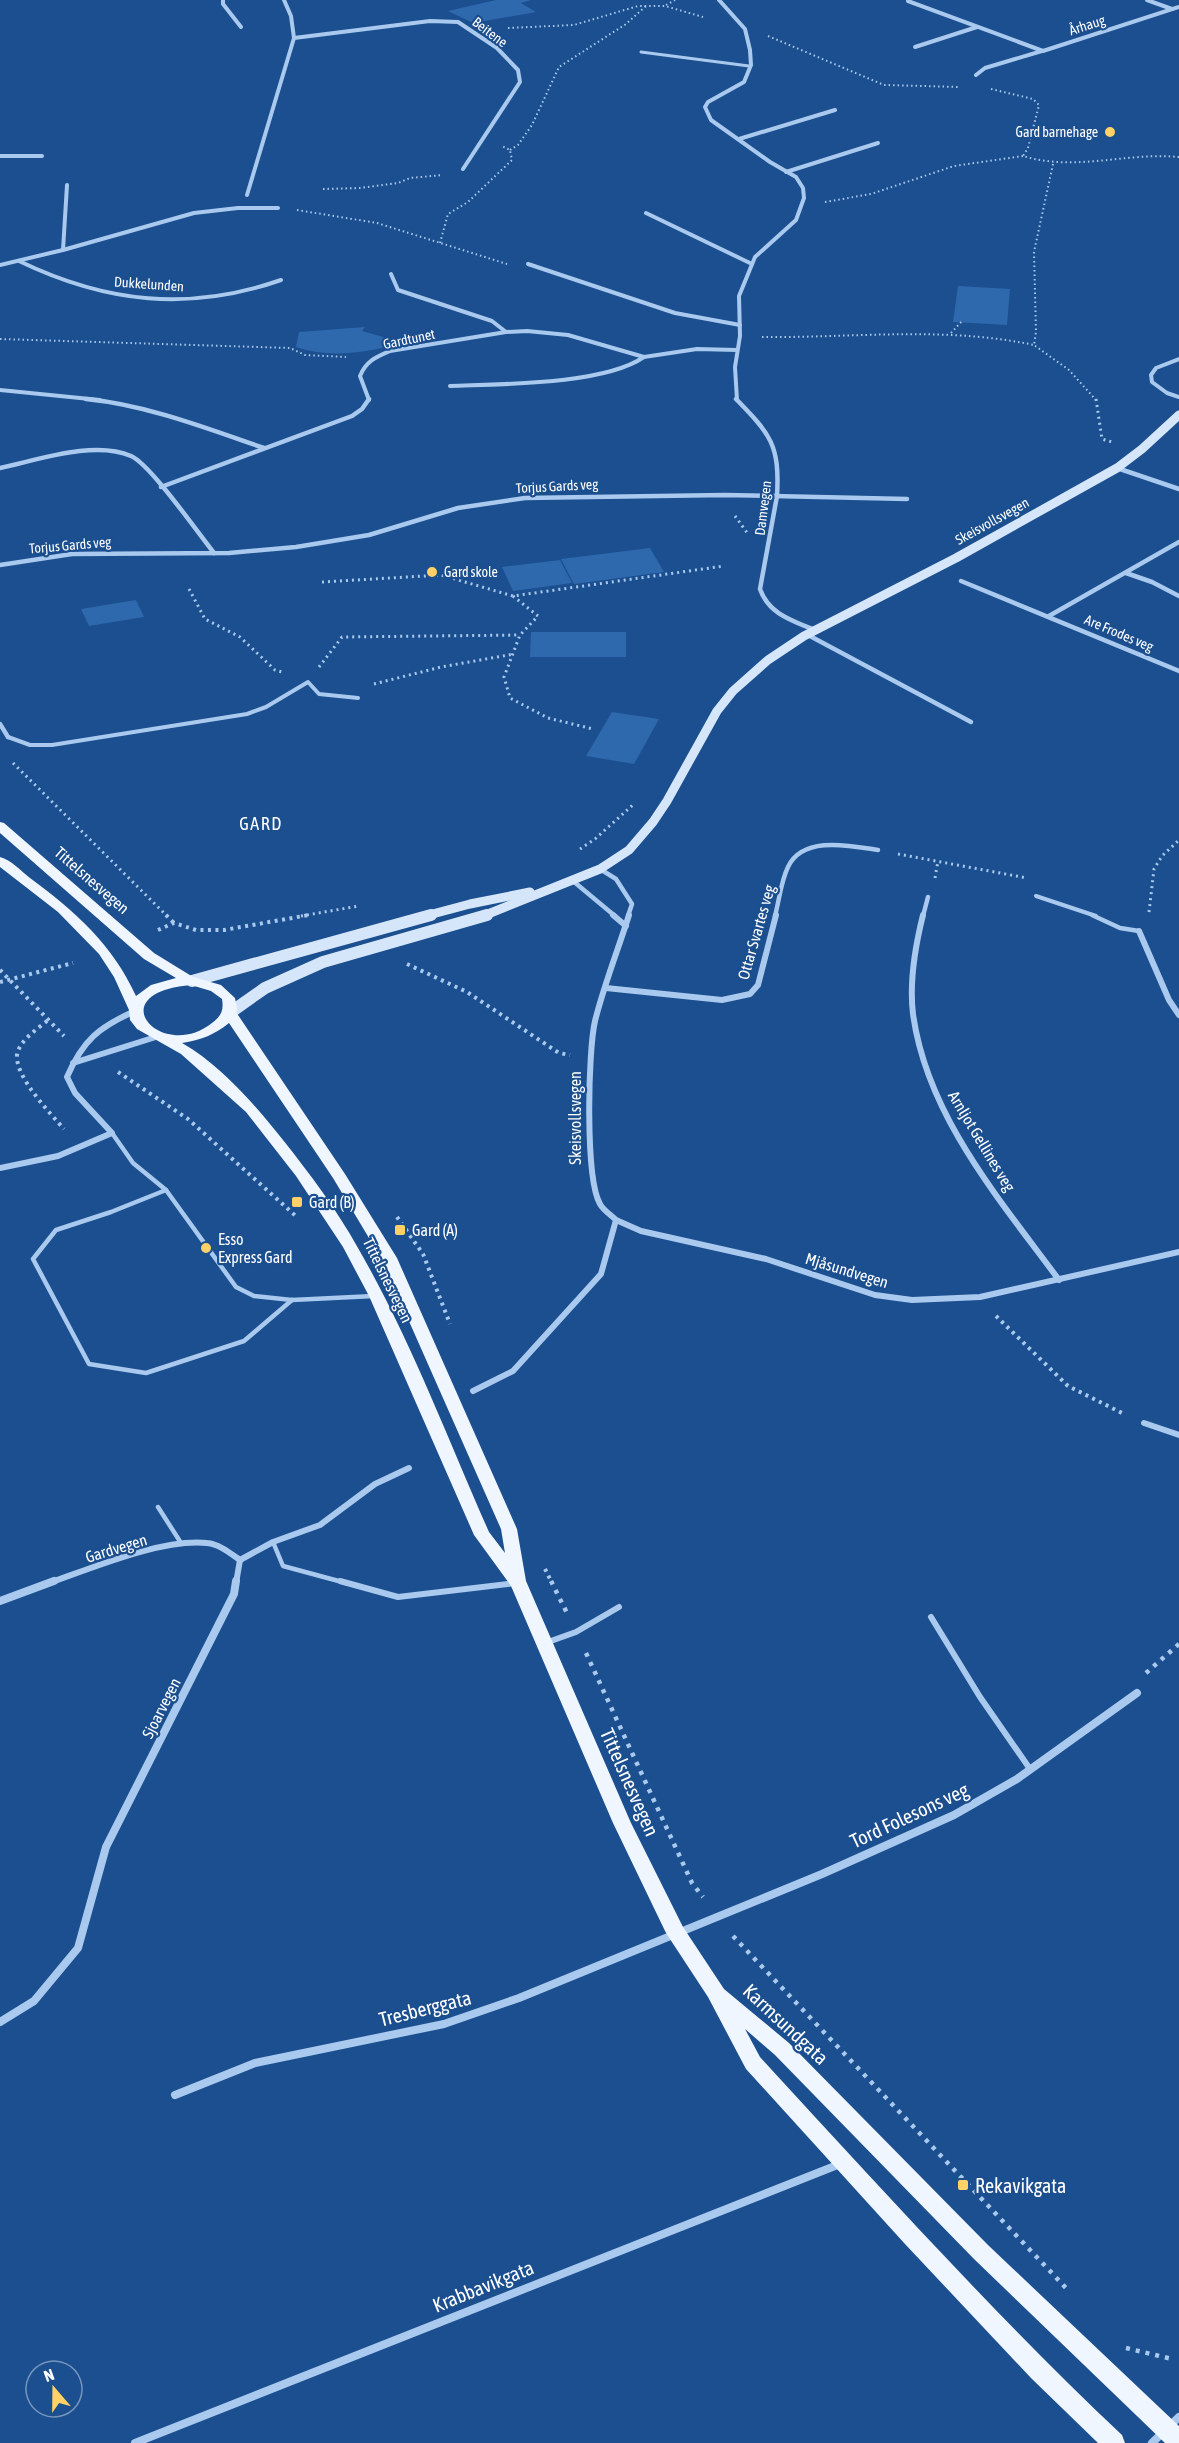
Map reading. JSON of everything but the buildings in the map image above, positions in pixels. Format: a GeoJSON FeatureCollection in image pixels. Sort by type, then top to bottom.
{"type":"FeatureCollection","features":[{"type":"Feature","properties":{"kind":"main road","name":"Skeisvollsvegen"},"geometry":{"type":"LineString","coordinates":[[230,1013],[265,988],[323,962],[484,916],[600,869],[636,843],[655,818],[711,723],[733,691],[769,658],[812,633],[934,570],[1117,468],[1142,449],[1179,415]]}},
{"type":"Feature","properties":{"kind":"main road","name":"Tittelsnesvegen"},"geometry":{"type":"LineString","coordinates":[[0,826],[149,956],[191,981]]}},
{"type":"Feature","properties":{"kind":"main road"},"geometry":{"type":"LineString","coordinates":[[0,861],[64,911],[89,935],[114,966],[135,1010],[137,1022],[141,1026],[162,1037],[180,1039],[204,1034],[223,1023],[230,1013],[230,1000],[223,991],[209,984],[191,981],[171,982],[154,988],[141,997],[135,1010]]}},
{"type":"Feature","properties":{"kind":"main road","name":"Skeisvollsvegen"},"geometry":{"type":"LineString","coordinates":[[191,981],[470,904],[560,886]]}},
{"type":"Feature","properties":{"kind":"main road","name":"Tittelsnesvegen"},"geometry":{"type":"LineString","coordinates":[[230,1013],[340,1177],[388,1258],[509,1529],[518,1583]]}},
{"type":"Feature","properties":{"kind":"main road","name":"Tittelsnesvegen"},"geometry":{"type":"LineString","coordinates":[[162,1037],[186,1051],[251,1109],[314,1191],[350,1246],[377,1296],[482,1535],[518,1583],[622,1823],[676,1933],[715,1991]]}},
{"type":"Feature","properties":{"kind":"main road","name":"Karmsundgata"},"geometry":{"type":"LineString","coordinates":[[715,1991],[753,2063],[1039,2371],[1114,2443]]}},
{"type":"Feature","properties":{"kind":"main road","name":"Karmsundgata"},"geometry":{"type":"LineString","coordinates":[[715,1991],[782,2049],[981,2252],[1169,2433]]}},
{"type":"Feature","properties":{"kind":"street"},"geometry":{"type":"LineString","coordinates":[[223,0],[241,27]]}},
{"type":"Feature","properties":{"kind":"street"},"geometry":{"type":"LineString","coordinates":[[247,195],[294,38],[291,16],[284,0]]}},
{"type":"Feature","properties":{"kind":"street"},"geometry":{"type":"LineString","coordinates":[[719,0],[748,34],[751,55],[747,78],[708,102],[705,107],[711,120],[800,182],[804,198]]}},
{"type":"Feature","properties":{"kind":"street"},"geometry":{"type":"LineString","coordinates":[[1147,0],[1172,9]]}},
{"type":"Feature","properties":{"kind":"street"},"geometry":{"type":"LineString","coordinates":[[908,1],[1043,51]]}},
{"type":"Feature","properties":{"kind":"street","name":"Århaug"},"geometry":{"type":"LineString","coordinates":[[976,75],[985,68],[1179,7]]}},
{"type":"Feature","properties":{"kind":"street","name":"Beitene"},"geometry":{"type":"LineString","coordinates":[[294,38],[430,21],[458,22],[497,48],[518,70],[520,82],[462,169]]}},
{"type":"Feature","properties":{"kind":"street"},"geometry":{"type":"LineString","coordinates":[[915,47],[978,27]]}},
{"type":"Feature","properties":{"kind":"street"},"geometry":{"type":"LineString","coordinates":[[739,139],[836,110]]}},
{"type":"Feature","properties":{"kind":"street"},"geometry":{"type":"LineString","coordinates":[[786,172],[878,143]]}},
{"type":"Feature","properties":{"kind":"street"},"geometry":{"type":"LineString","coordinates":[[0,156],[42,156]]}},
{"type":"Feature","properties":{"kind":"street"},"geometry":{"type":"LineString","coordinates":[[63,250],[67,185]]}},
{"type":"Feature","properties":{"kind":"street","name":"Damvegen"},"geometry":{"type":"LineString","coordinates":[[804,198],[796,220],[755,257],[739,297],[740,325],[735,378],[736,399],[764,426],[774,447],[778,481],[777,496],[760,589],[762,600],[771,610],[812,633]]}},
{"type":"Feature","properties":{"kind":"street"},"geometry":{"type":"LineString","coordinates":[[0,265],[63,250],[194,213],[238,208],[278,208]]}},
{"type":"Feature","properties":{"kind":"street"},"geometry":{"type":"LineString","coordinates":[[646,213],[752,264]]}},
{"type":"Feature","properties":{"kind":"street","name":"Dukkelunden"},"geometry":{"type":"LineString","coordinates":[[19,261],[80,287],[112,293],[171,298],[211,298],[281,280]]}},
{"type":"Feature","properties":{"kind":"street"},"geometry":{"type":"LineString","coordinates":[[528,264],[675,313],[740,325]]}},
{"type":"Feature","properties":{"kind":"street","name":"Gardtunet"},"geometry":{"type":"LineString","coordinates":[[391,274],[398,290],[492,321],[506,332]]}},
{"type":"Feature","properties":{"kind":"street","name":"Gardtunet"},"geometry":{"type":"LineString","coordinates":[[160,487],[352,416],[369,400],[360,376],[363,366],[374,358],[410,347],[506,332],[545,332],[568,335],[644,357],[697,349],[737,350]]}},
{"type":"Feature","properties":{"kind":"street","name":"Gardtunet"},"geometry":{"type":"LineString","coordinates":[[450,386],[561,382],[606,372],[637,362],[644,357]]}},
{"type":"Feature","properties":{"kind":"street"},"geometry":{"type":"LineString","coordinates":[[1179,359],[1156,368],[1151,375],[1152,382],[1159,389],[1179,397]]}},
{"type":"Feature","properties":{"kind":"street"},"geometry":{"type":"LineString","coordinates":[[0,390],[107,401],[179,419],[264,448]]}},
{"type":"Feature","properties":{"kind":"street"},"geometry":{"type":"LineString","coordinates":[[0,468],[87,450],[109,450],[132,456],[147,468],[214,553]]}},
{"type":"Feature","properties":{"kind":"street"},"geometry":{"type":"LineString","coordinates":[[1117,468],[1179,489]]}},
{"type":"Feature","properties":{"kind":"street","name":"Torjus Gards veg"},"geometry":{"type":"LineString","coordinates":[[0,565],[47,557],[101,553],[262,551],[344,541],[397,528],[458,508],[525,498],[716,495],[907,499]]}},
{"type":"Feature","properties":{"kind":"street","name":"Are Frodes veg"},"geometry":{"type":"LineString","coordinates":[[1049,616],[1179,542]]}},
{"type":"Feature","properties":{"kind":"street"},"geometry":{"type":"LineString","coordinates":[[1126,573],[1179,596]]}},
{"type":"Feature","properties":{"kind":"street","name":"Are Frodes veg"},"geometry":{"type":"LineString","coordinates":[[961,581],[1179,671]]}},
{"type":"Feature","properties":{"kind":"street"},"geometry":{"type":"LineString","coordinates":[[812,633],[971,722]]}},
{"type":"Feature","properties":{"kind":"street"},"geometry":{"type":"LineString","coordinates":[[0,724],[8,736]]}},
{"type":"Feature","properties":{"kind":"street","name":"Ottar Svartes veg"},"geometry":{"type":"LineString","coordinates":[[606,988],[722,1000],[750,994],[758,985],[788,866],[793,857],[805,849],[819,845],[878,850]]}},
{"type":"Feature","properties":{"kind":"street","name":"Skeisvollsvegen"},"geometry":{"type":"LineString","coordinates":[[600,869],[616,879],[632,904],[595,1022],[591,1058],[590,1156],[593,1184],[600,1204],[616,1220]]}},
{"type":"Feature","properties":{"kind":"street"},"geometry":{"type":"LineString","coordinates":[[573,881],[626,926]]}},
{"type":"Feature","properties":{"kind":"street","name":"Arnljot Gellines veg"},"geometry":{"type":"LineString","coordinates":[[928,897],[916,937],[914,963],[913,1014],[923,1062],[953,1126],[984,1176],[1059,1280]]}},
{"type":"Feature","properties":{"kind":"street"},"geometry":{"type":"LineString","coordinates":[[1139,931],[1179,1015]]}},
{"type":"Feature","properties":{"kind":"street"},"geometry":{"type":"LineString","coordinates":[[0,1168],[54,1159],[83,1149],[112,1133],[75,1093],[67,1077],[88,1037],[135,1010]]}},
{"type":"Feature","properties":{"kind":"street"},"geometry":{"type":"LineString","coordinates":[[72,1064],[134,1042],[162,1037]]}},
{"type":"Feature","properties":{"kind":"street"},"geometry":{"type":"LineString","coordinates":[[473,1391],[513,1371],[601,1274],[616,1220]]}},
{"type":"Feature","properties":{"kind":"street","name":"Mjåsundvegen"},"geometry":{"type":"LineString","coordinates":[[616,1220],[641,1231],[766,1259],[875,1295],[912,1300],[980,1297],[1179,1252]]}},
{"type":"Feature","properties":{"kind":"street"},"geometry":{"type":"LineString","coordinates":[[1144,1423],[1179,1435]]}},
{"type":"Feature","properties":{"kind":"street"},"geometry":{"type":"LineString","coordinates":[[240,1560],[273,1542],[320,1525],[375,1484],[409,1468]]}},
{"type":"Feature","properties":{"kind":"street","name":"Gardvegen"},"geometry":{"type":"LineString","coordinates":[[0,1600],[132,1556],[181,1543],[206,1542],[223,1547],[240,1560]]}},
{"type":"Feature","properties":{"kind":"street","name":"Sjoarvegen"},"geometry":{"type":"LineString","coordinates":[[0,2022],[33,2001],[78,1948],[105,1847],[234,1594],[240,1560]]}},
{"type":"Feature","properties":{"kind":"street","name":"Tord Folesons veg"},"geometry":{"type":"LineString","coordinates":[[676,1933],[822,1874],[954,1815],[1030,1769],[1137,1693]]}},
{"type":"Feature","properties":{"kind":"street","name":"Tresberggata"},"geometry":{"type":"LineString","coordinates":[[175,2095],[255,2063],[444,2024],[519,1998],[676,1933]]}},
{"type":"Feature","properties":{"kind":"street","name":"Krabbavikgata"},"geometry":{"type":"LineString","coordinates":[[135,2443],[844,2163]]}},
{"type":"Feature","properties":{"kind":"lane"},"geometry":{"type":"LineString","coordinates":[[640,52],[749,66]]}},
{"type":"Feature","properties":{"kind":"lane"},"geometry":{"type":"LineString","coordinates":[[8,736],[30,745],[52,745],[226,718],[257,710],[308,682],[320,694],[358,698]]}},
{"type":"Feature","properties":{"kind":"lane"},"geometry":{"type":"LineString","coordinates":[[1036,896],[1104,919],[1120,928],[1139,931]]}},
{"type":"Feature","properties":{"kind":"lane"},"geometry":{"type":"LineString","coordinates":[[112,1133],[133,1163],[166,1190],[237,1287],[254,1296],[292,1300],[377,1296]]}},
{"type":"Feature","properties":{"kind":"lane"},"geometry":{"type":"LineString","coordinates":[[166,1190],[111,1212],[56,1230],[33,1259],[89,1364],[146,1372],[211,1352],[244,1341],[292,1300]]}},
{"type":"Feature","properties":{"kind":"lane"},"geometry":{"type":"LineString","coordinates":[[158,1507],[181,1543]]}},
{"type":"Feature","properties":{"kind":"lane"},"geometry":{"type":"LineString","coordinates":[[273,1542],[283,1566],[398,1597],[518,1583]]}},
{"type":"Feature","properties":{"kind":"lane"},"geometry":{"type":"LineString","coordinates":[[545,1642],[576,1632],[619,1607]]}},
{"type":"Feature","properties":{"kind":"lane"},"geometry":{"type":"LineString","coordinates":[[932,1617],[980,1697],[1030,1769]]}},
{"type":"Feature","properties":{"kind":"path"},"geometry":{"type":"LineString","coordinates":[[665,6],[675,0]]}},
{"type":"Feature","properties":{"kind":"path"},"geometry":{"type":"LineString","coordinates":[[473,31],[574,25],[638,6],[665,6],[682,10]]}},
{"type":"Feature","properties":{"kind":"path"},"geometry":{"type":"LineString","coordinates":[[481,140],[510,150],[516,148],[546,97],[552,76],[559,66],[626,24],[646,6]]}},
{"type":"Feature","properties":{"kind":"path"},"geometry":{"type":"LineString","coordinates":[[745,29],[777,39],[884,85],[964,87]]}},
{"type":"Feature","properties":{"kind":"path"},"geometry":{"type":"LineString","coordinates":[[987,88],[1026,97],[1039,105],[1028,148],[1023,156]]}},
{"type":"Feature","properties":{"kind":"path"},"geometry":{"type":"LineString","coordinates":[[440,243],[448,214],[468,202],[512,160],[510,150]]}},
{"type":"Feature","properties":{"kind":"path"},"geometry":{"type":"LineString","coordinates":[[804,198],[826,202],[851,200],[948,168],[994,158],[1023,156],[1040,163],[1077,165],[1147,155],[1179,157]]}},
{"type":"Feature","properties":{"kind":"path"},"geometry":{"type":"LineString","coordinates":[[1034,345],[1036,332],[1034,252],[1053,164]]}},
{"type":"Feature","properties":{"kind":"path"},"geometry":{"type":"LineString","coordinates":[[323,189],[398,183],[410,178],[433,177],[462,169]]}},
{"type":"Feature","properties":{"kind":"path"},"geometry":{"type":"LineString","coordinates":[[278,208],[342,214],[380,223],[508,265]]}},
{"type":"Feature","properties":{"kind":"path"},"geometry":{"type":"LineString","coordinates":[[950,333],[963,320]]}},
{"type":"Feature","properties":{"kind":"path"},"geometry":{"type":"LineString","coordinates":[[755,336],[797,338],[950,333],[984,335],[1034,345],[1069,370],[1096,399],[1102,439],[1120,443]]}},
{"type":"Feature","properties":{"kind":"path"},"geometry":{"type":"LineString","coordinates":[[0,339],[290,348],[305,355],[374,358]]}},
{"type":"Feature","properties":{"kind":"path"},"geometry":{"type":"LineString","coordinates":[[716,495],[726,504],[752,540]]}},
{"type":"Feature","properties":{"kind":"path"},"geometry":{"type":"LineString","coordinates":[[513,596],[724,567]]}},
{"type":"Feature","properties":{"kind":"path"},"geometry":{"type":"LineString","coordinates":[[322,582],[441,575],[513,596],[538,616],[520,635],[504,676],[510,698],[548,718],[593,729]]}},
{"type":"Feature","properties":{"kind":"path"},"geometry":{"type":"LineString","coordinates":[[189,589],[205,620],[240,637],[275,670],[308,682],[342,637],[520,635]]}},
{"type":"Feature","properties":{"kind":"path"},"geometry":{"type":"LineString","coordinates":[[369,686],[441,667],[514,654]]}},
{"type":"Feature","properties":{"kind":"path"},"geometry":{"type":"LineString","coordinates":[[8,736],[10,760],[174,923],[196,930],[224,930],[362,905]]}},
{"type":"Feature","properties":{"kind":"path"},"geometry":{"type":"LineString","coordinates":[[578,850],[595,839],[634,804]]}},
{"type":"Feature","properties":{"kind":"path"},"geometry":{"type":"LineString","coordinates":[[1139,931],[1151,907],[1153,869],[1163,854],[1179,840]]}},
{"type":"Feature","properties":{"kind":"path"},"geometry":{"type":"LineString","coordinates":[[878,850],[1034,880]]}},
{"type":"Feature","properties":{"kind":"path"},"geometry":{"type":"LineString","coordinates":[[149,934],[174,923]]}},
{"type":"Feature","properties":{"kind":"path"},"geometry":{"type":"LineString","coordinates":[[400,962],[428,972],[471,994],[559,1053],[591,1058]]}},
{"type":"Feature","properties":{"kind":"path"},"geometry":{"type":"LineString","coordinates":[[0,982],[73,963]]}},
{"type":"Feature","properties":{"kind":"path"},"geometry":{"type":"LineString","coordinates":[[0,970],[7,980],[66,1039]]}},
{"type":"Feature","properties":{"kind":"path"},"geometry":{"type":"LineString","coordinates":[[47,1020],[24,1041],[17,1056],[18,1066],[41,1101],[83,1149]]}},
{"type":"Feature","properties":{"kind":"path"},"geometry":{"type":"LineString","coordinates":[[114,1070],[188,1119],[298,1219]]}},
{"type":"Feature","properties":{"kind":"path"},"geometry":{"type":"LineString","coordinates":[[395,1215],[408,1228],[434,1276],[453,1333]]}},
{"type":"Feature","properties":{"kind":"path"},"geometry":{"type":"LineString","coordinates":[[980,1297],[1017,1338],[1068,1386],[1144,1423]]}},
{"type":"Feature","properties":{"kind":"path"},"geometry":{"type":"LineString","coordinates":[[540,1558],[692,1883],[717,1916],[893,2107],[1072,2295]]}},
{"type":"Feature","properties":{"kind":"path"},"geometry":{"type":"LineString","coordinates":[[1137,1693],[1146,1674],[1179,1644]]}},
{"type":"Feature","properties":{"kind":"path"},"geometry":{"type":"LineString","coordinates":[[1121,2346],[1172,2359]]}},
{"type":"Feature","properties":{"kind":"shaded area"},"geometry":{"type":"Polygon","coordinates":[[[496,0],[531,0],[521,3],[536,12],[473,23],[448,11],[496,0]]]}},
{"type":"Feature","properties":{"kind":"shaded area"},"geometry":{"type":"Polygon","coordinates":[[[958,286],[1010,289],[1007,325],[953,322],[958,286]]]}},
{"type":"Feature","properties":{"kind":"shaded area"},"geometry":{"type":"Polygon","coordinates":[[[365,327],[362,331],[404,343],[350,353],[323,353],[296,347],[299,332],[365,327]]]}},
{"type":"Feature","properties":{"kind":"shaded area"},"geometry":{"type":"Polygon","coordinates":[[[650,548],[664,572],[574,584],[561,559],[650,548]]]}},
{"type":"Feature","properties":{"kind":"shaded area"},"geometry":{"type":"Polygon","coordinates":[[[560,560],[572,583],[513,591],[502,567],[560,560]]]}},
{"type":"Feature","properties":{"kind":"shaded area"},"geometry":{"type":"Polygon","coordinates":[[[136,600],[144,617],[89,626],[81,609],[136,600]]]}},
{"type":"Feature","properties":{"kind":"shaded area"},"geometry":{"type":"Polygon","coordinates":[[[531,632],[626,632],[626,657],[530,657],[531,632]]]}},
{"type":"Feature","properties":{"kind":"shaded area"},"geometry":{"type":"Polygon","coordinates":[[[612,712],[659,719],[634,764],[586,756],[612,712]]]}},
{"type":"Feature","properties":{"kind":"place","name":"Gard barnehage"},"geometry":{"type":"Point","coordinates":[1110,132]}},
{"type":"Feature","properties":{"kind":"place","name":"Gard skole"},"geometry":{"type":"Point","coordinates":[432,572]}},
{"type":"Feature","properties":{"kind":"place","name":"Gard (B)"},"geometry":{"type":"Point","coordinates":[297,1202]}},
{"type":"Feature","properties":{"kind":"place","name":"Gard (A)"},"geometry":{"type":"Point","coordinates":[400,1230]}},
{"type":"Feature","properties":{"kind":"place","name":"Esso Express Gard"},"geometry":{"type":"Point","coordinates":[206,1248]}},
{"type":"Feature","properties":{"kind":"place","name":"Rekavikgata"},"geometry":{"type":"Point","coordinates":[963,2185]}},
{"type":"Feature","properties":{"kind":"district","name":"GARD"},"geometry":{"type":"Point","coordinates":[261,823]}}]}
